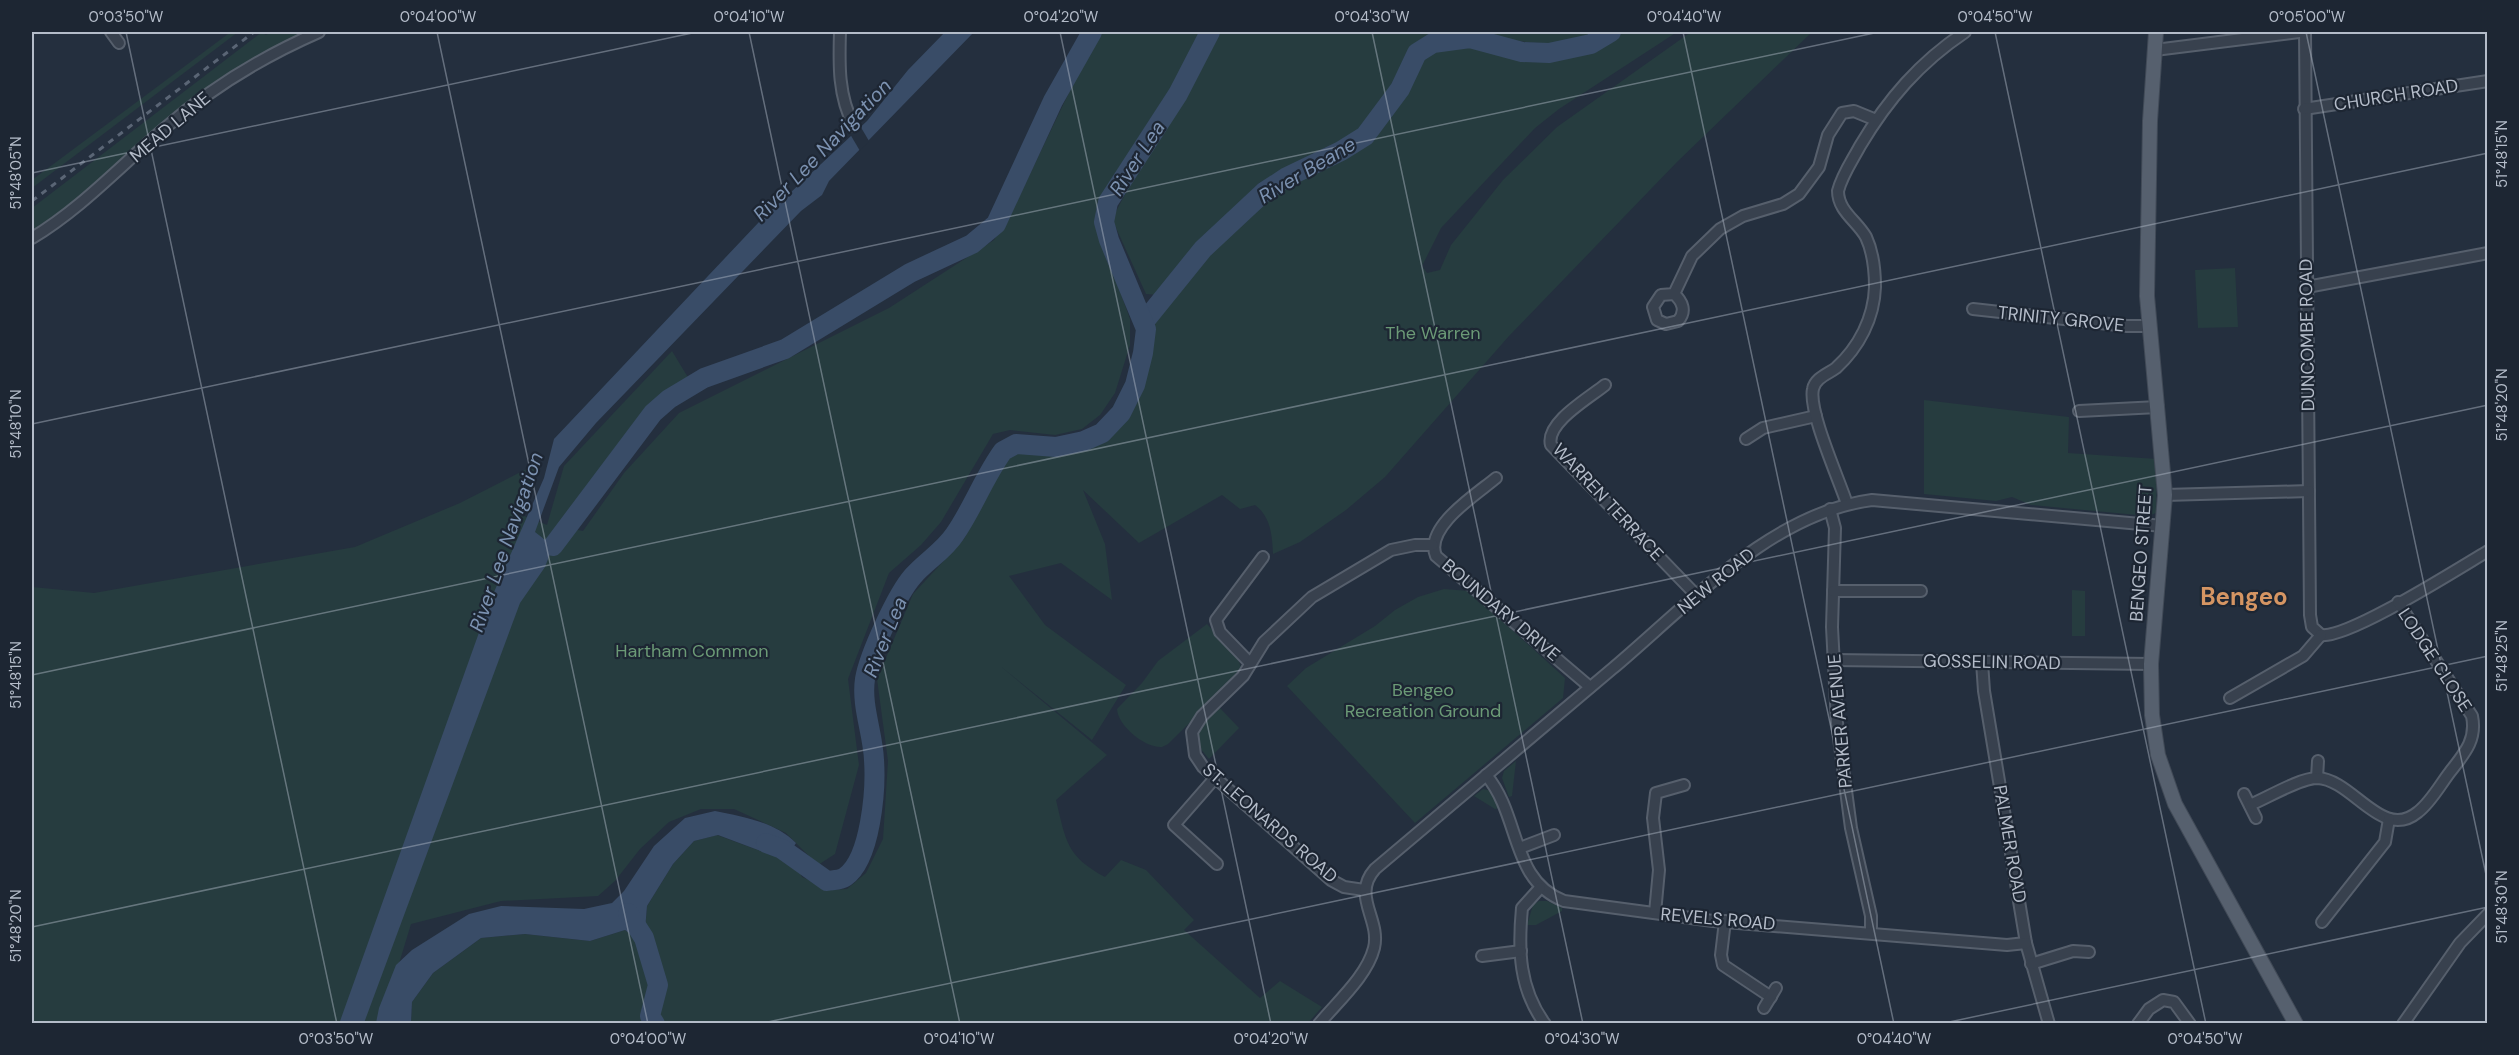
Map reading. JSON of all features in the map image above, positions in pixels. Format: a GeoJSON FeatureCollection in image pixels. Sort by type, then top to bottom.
{"type":"FeatureCollection","features":[{"type":"Feature","properties":{"kind":"main road","name":"BENGEO STREET"},"geometry":{"type":"LineString","coordinates":[[2156,32],[2147,208],[2149,326],[2165,495],[2151,664],[2150,693],[2155,737],[2170,793],[2296,1023]]}},
{"type":"Feature","properties":{"kind":"street"},"geometry":{"type":"LineString","coordinates":[[111,32],[119,43]]}},
{"type":"Feature","properties":{"kind":"street","name":"MEAD LANE"},"geometry":{"type":"LineString","coordinates":[[32,238],[86,200],[166,127],[233,77],[265,57],[319,32]]}},
{"type":"Feature","properties":{"kind":"street"},"geometry":{"type":"LineString","coordinates":[[840,32],[839,76],[843,99],[854,126]]}},
{"type":"Feature","properties":{"kind":"street"},"geometry":{"type":"LineString","coordinates":[[1847,504],[1816,416],[1812,396],[1814,385],[1852,349],[1866,326],[1873,301],[1874,276],[1871,251],[1865,236],[1842,208],[1838,191],[1876,120],[1918,68],[1965,32]]}},
{"type":"Feature","properties":{"kind":"street"},"geometry":{"type":"LineString","coordinates":[[2156,50],[2299,32]]}},
{"type":"Feature","properties":{"kind":"street","name":"DUNCOMBE ROAD"},"geometry":{"type":"LineString","coordinates":[[2304,32],[2310,615],[2312,627],[2321,635]]}},
{"type":"Feature","properties":{"kind":"street","name":"CHURCH ROAD"},"geometry":{"type":"LineString","coordinates":[[2304,109],[2487,81]]}},
{"type":"Feature","properties":{"kind":"street"},"geometry":{"type":"LineString","coordinates":[[1674,294],[1692,256],[1720,229],[1743,216],[1783,204],[1806,187],[1819,167],[1828,135],[1837,116],[1854,111],[1876,120]]}},
{"type":"Feature","properties":{"kind":"street"},"geometry":{"type":"LineString","coordinates":[[2307,287],[2487,253]]}},
{"type":"Feature","properties":{"kind":"street","name":"TRINITY GROVE"},"geometry":{"type":"LineString","coordinates":[[1973,309],[2127,326],[2149,326]]}},
{"type":"Feature","properties":{"kind":"street","name":"WARREN TERRACE"},"geometry":{"type":"LineString","coordinates":[[1605,385],[1557,423],[1550,437],[1551,445],[1697,596]]}},
{"type":"Feature","properties":{"kind":"street"},"geometry":{"type":"LineString","coordinates":[[2079,411],[2158,408]]}},
{"type":"Feature","properties":{"kind":"street"},"geometry":{"type":"LineString","coordinates":[[1746,439],[1762,428],[1816,416]]}},
{"type":"Feature","properties":{"kind":"street","name":"BOUNDARY DRIVE"},"geometry":{"type":"LineString","coordinates":[[1496,478],[1450,517],[1435,536],[1433,545],[1441,561],[1590,687]]}},
{"type":"Feature","properties":{"kind":"street"},"geometry":{"type":"LineString","coordinates":[[2165,495],[2309,491]]}},
{"type":"Feature","properties":{"kind":"street","name":"NEW ROAD"},"geometry":{"type":"LineString","coordinates":[[1364,890],[1375,869],[1697,596],[1780,533],[1830,509],[1847,504],[1886,500],[2163,526]]}},
{"type":"Feature","properties":{"kind":"street","name":"PARKER AVENUE"},"geometry":{"type":"LineString","coordinates":[[1830,509],[1835,528],[1833,660],[1844,778],[1851,828],[1871,916],[1871,932]]}},
{"type":"Feature","properties":{"kind":"street","name":"ST. LEONARDS ROAD"},"geometry":{"type":"LineString","coordinates":[[1364,890],[1344,887],[1331,880],[1215,778],[1195,755],[1192,732],[1202,716],[1242,676],[1264,642],[1291,614],[1339,578],[1391,550],[1415,545],[1433,545]]}},
{"type":"Feature","properties":{"kind":"street"},"geometry":{"type":"LineString","coordinates":[[2230,698],[2303,656],[2321,635],[2341,631],[2398,602],[2487,551]]}},
{"type":"Feature","properties":{"kind":"street"},"geometry":{"type":"LineString","coordinates":[[1249,662],[1220,632],[1216,620],[1263,557]]}},
{"type":"Feature","properties":{"kind":"street"},"geometry":{"type":"LineString","coordinates":[[1833,591],[1921,591]]}},
{"type":"Feature","properties":{"kind":"street","name":"LODGE CLOSE"},"geometry":{"type":"LineString","coordinates":[[2389,819],[2406,818],[2420,810],[2465,752],[2472,740],[2474,728],[2472,716],[2465,704],[2398,602]]}},
{"type":"Feature","properties":{"kind":"street","name":"GOSSELIN ROAD"},"geometry":{"type":"LineString","coordinates":[[1833,660],[2151,664]]}},
{"type":"Feature","properties":{"kind":"street","name":"PALMER ROAD"},"geometry":{"type":"LineString","coordinates":[[1982,662],[1990,731],[2026,943],[2049,1023]]}},
{"type":"Feature","properties":{"kind":"street"},"geometry":{"type":"LineString","coordinates":[[2317,778],[2318,762]]}},
{"type":"Feature","properties":{"kind":"street"},"geometry":{"type":"LineString","coordinates":[[1486,775],[1500,794],[1530,875],[1540,888],[1522,908],[1521,951],[1527,992],[1545,1023]]}},
{"type":"Feature","properties":{"kind":"street"},"geometry":{"type":"LineString","coordinates":[[1215,778],[1174,825],[1217,864]]}},
{"type":"Feature","properties":{"kind":"street"},"geometry":{"type":"LineString","coordinates":[[2250,805],[2317,778],[2338,785],[2375,812],[2389,819],[2385,843],[2322,922]]}},
{"type":"Feature","properties":{"kind":"street"},"geometry":{"type":"LineString","coordinates":[[1655,914],[1659,870],[1653,818],[1656,793],[1684,785]]}},
{"type":"Feature","properties":{"kind":"street"},"geometry":{"type":"LineString","coordinates":[[2244,795],[2256,819]]}},
{"type":"Feature","properties":{"kind":"street"},"geometry":{"type":"LineString","coordinates":[[1520,848],[1554,835]]}},
{"type":"Feature","properties":{"kind":"street","name":"REVELS ROAD"},"geometry":{"type":"LineString","coordinates":[[1540,888],[1564,901],[1655,914],[2007,945],[2026,943]]}},
{"type":"Feature","properties":{"kind":"street"},"geometry":{"type":"LineString","coordinates":[[1319,1023],[1359,974],[1374,948],[1374,935],[1364,890]]}},
{"type":"Feature","properties":{"kind":"street"},"geometry":{"type":"LineString","coordinates":[[2403,1023],[2460,943],[2487,914]]}},
{"type":"Feature","properties":{"kind":"street"},"geometry":{"type":"LineString","coordinates":[[1725,921],[1721,955],[1723,965],[1774,993],[1764,1008]]}},
{"type":"Feature","properties":{"kind":"street"},"geometry":{"type":"LineString","coordinates":[[1482,956],[1521,951]]}},
{"type":"Feature","properties":{"kind":"street"},"geometry":{"type":"LineString","coordinates":[[2031,964],[2073,951],[2089,952]]}},
{"type":"Feature","properties":{"kind":"street"},"geometry":{"type":"LineString","coordinates":[[2138,1023],[2149,1009],[2163,1000],[2174,1002],[2190,1023]]}},
{"type":"Feature","properties":{"kind":"green space"},"geometry":{"type":"Polygon","coordinates":[[[227,32],[238,32],[32,188],[32,180],[228,34],[227,32]]]}},
{"type":"Feature","properties":{"kind":"green space"},"geometry":{"type":"Polygon","coordinates":[[[262,32],[266,35],[270,32],[310,32],[274,48],[228,74],[80,198],[32,233],[32,208],[262,32]]]}},
{"type":"Feature","properties":{"kind":"green space","name":"Hartham Common"},"geometry":{"type":"Polygon","coordinates":[[[1098,32],[1203,32],[1186,64],[1098,200],[1096,225],[1130,319],[1130,345],[1115,393],[1100,415],[1082,429],[1055,435],[1010,430],[993,434],[941,522],[921,545],[889,573],[848,679],[859,765],[835,854],[818,865],[786,833],[734,809],[701,809],[669,822],[640,849],[615,881],[598,896],[501,901],[411,924],[381,1023],[32,1024],[32,587],[94,593],[355,547],[460,503],[540,462],[519,514],[547,525],[564,466],[672,351],[689,379],[669,392],[634,427],[562,527],[583,531],[624,473],[679,413],[889,308],[994,240],[1017,201],[1098,32]]]}},
{"type":"Feature","properties":{"kind":"green space"},"geometry":{"type":"Polygon","coordinates":[[[1218,32],[1451,32],[1414,47],[1387,97],[1365,124],[1340,144],[1259,183],[1159,295],[1146,294],[1112,219],[1201,67],[1218,32]]]}},
{"type":"Feature","properties":{"kind":"green space"},"geometry":{"type":"Polygon","coordinates":[[[1479,32],[1596,32],[1566,41],[1538,43],[1479,32]]]}},
{"type":"Feature","properties":{"kind":"green space","name":"The Warren"},"geometry":{"type":"Polygon","coordinates":[[[1623,32],[1677,32],[1559,109],[1535,128],[1441,228],[1422,266],[1427,273],[1440,270],[1451,245],[1503,180],[1557,127],[1691,32],[1812,32],[1677,162],[1509,336],[1385,477],[1346,510],[1300,542],[1273,554],[1270,527],[1260,510],[1255,505],[1240,509],[1222,495],[1139,543],[1083,490],[1105,544],[1112,600],[1061,563],[1009,576],[1045,625],[1126,685],[1092,740],[999,665],[1107,755],[1056,800],[1062,826],[1075,854],[1082,862],[1105,877],[1121,860],[1146,870],[1194,920],[1184,930],[1260,998],[1280,981],[1322,1007],[1308,1023],[411,1024],[412,1002],[433,973],[481,938],[525,934],[590,941],[625,930],[635,937],[645,930],[647,906],[673,864],[694,841],[717,835],[785,860],[797,867],[802,877],[831,890],[847,889],[866,873],[883,839],[888,761],[877,679],[913,594],[964,539],[1001,466],[1019,449],[1067,448],[1096,440],[1109,432],[1135,401],[1141,388],[1145,332],[1155,312],[1228,232],[1264,199],[1290,182],[1344,155],[1368,136],[1402,93],[1419,60],[1430,49],[1439,44],[1460,40],[1475,43],[1512,57],[1555,57],[1602,46],[1623,32]]]}},
{"type":"Feature","properties":{"kind":"green space"},"geometry":{"type":"Polygon","coordinates":[[[2235,268],[2238,327],[2198,328],[2195,270],[2235,268]]]}},
{"type":"Feature","properties":{"kind":"green space"},"geometry":{"type":"Polygon","coordinates":[[[1924,400],[2069,417],[2068,453],[2157,459],[2156,513],[2148,516],[2031,505],[2012,497],[1996,501],[1924,494],[1924,400]]]}},
{"type":"Feature","properties":{"kind":"green space","name":"Bengeo Recreation Ground"},"geometry":{"type":"Polygon","coordinates":[[[1444,589],[1469,591],[1565,678],[1563,698],[1415,823],[1287,686],[1306,668],[1375,626],[1395,610],[1418,597],[1444,589]]]}},
{"type":"Feature","properties":{"kind":"green space"},"geometry":{"type":"Polygon","coordinates":[[[2072,590],[2085,591],[2085,636],[2072,636],[2072,590]]]}},
{"type":"Feature","properties":{"kind":"green space"},"geometry":{"type":"Polygon","coordinates":[[[1207,624],[1238,659],[1241,667],[1236,677],[1168,744],[1162,747],[1148,744],[1127,729],[1117,709],[1142,683],[1158,661],[1207,624]]]}},
{"type":"Feature","properties":{"kind":"green space"},"geometry":{"type":"Polygon","coordinates":[[[1218,706],[1239,728],[1209,759],[1199,747],[1196,728],[1218,706]]]}},
{"type":"Feature","properties":{"kind":"green space"},"geometry":{"type":"Polygon","coordinates":[[[1516,761],[1512,796],[1509,797],[1502,778],[1504,771],[1516,761]]]}},
{"type":"Feature","properties":{"kind":"green space"},"geometry":{"type":"Polygon","coordinates":[[[1483,789],[1492,791],[1499,808],[1495,809],[1474,796],[1483,789]]]}},
{"type":"Feature","properties":{"kind":"green space"},"geometry":{"type":"Polygon","coordinates":[[[1539,901],[1547,901],[1562,908],[1562,911],[1536,925],[1527,925],[1533,905],[1539,901]]]}},
{"type":"Feature","properties":{"kind":"water"},"geometry":{"type":"Polygon","coordinates":[[[945,32],[974,32],[829,181],[822,195],[801,211],[596,423],[559,467],[535,532],[553,546],[545,567],[520,603],[364,1023],[339,1024],[491,599],[544,478],[554,439],[759,222],[867,121],[908,70],[945,32]]]}},
{"type":"Feature","properties":{"kind":"water"},"geometry":{"type":"Polygon","coordinates":[[[715,811],[769,825],[796,843],[785,860],[718,835],[694,841],[673,864],[647,906],[645,930],[635,937],[625,930],[590,941],[525,934],[481,938],[433,973],[412,1002],[411,1023],[376,1023],[379,1008],[396,965],[412,950],[469,914],[501,906],[584,909],[612,903],[624,891],[654,846],[685,818],[715,811]]]}},
{"type":"Feature","properties":{"kind":"pier"},"geometry":{"type":"Polygon","coordinates":[[[859,124],[869,141],[860,151],[850,134],[859,124]]]}},
{"type":"Feature","properties":{"kind":"waterway"},"geometry":{"type":"LineString","coordinates":[[553,546],[653,413],[669,399],[704,378],[785,349],[910,273],[972,244],[996,224],[1053,101],[1092,32]]}},
{"type":"Feature","properties":{"kind":"waterway","name":"River Lea"},"geometry":{"type":"LineString","coordinates":[[766,843],[782,849],[827,881],[843,878],[854,868],[866,840],[874,788],[874,760],[866,709],[865,679],[878,641],[899,596],[913,576],[946,546],[955,534],[1003,451],[1016,444],[1056,447],[1084,441],[1102,433],[1121,413],[1135,385],[1146,329],[1109,240],[1104,222],[1108,202],[1178,94],[1210,32]]}},
{"type":"Feature","properties":{"kind":"waterway","name":"River Beane"},"geometry":{"type":"LineString","coordinates":[[1144,322],[1203,249],[1264,192],[1287,177],[1341,151],[1365,136],[1400,89],[1417,53],[1433,43],[1470,38],[1522,52],[1549,53],[1591,44],[1611,32]]}},
{"type":"Feature","properties":{"kind":"waterway"},"geometry":{"type":"LineString","coordinates":[[628,913],[644,938],[658,985],[650,1016],[655,1024]]}},
{"type":"Feature","properties":{"kind":"railway"},"geometry":{"type":"LineString","coordinates":[[32,201],[254,32]]}},
{"type":"Feature","properties":{"kind":"district","name":"Bengeo"},"geometry":{"type":"Point","coordinates":[2244,596]}},
{"type":"Feature","properties":{"kind":"water label","name":"River Lee Navigation"},"geometry":{"type":"Point","coordinates":[822,150]}},
{"type":"Feature","properties":{"kind":"water label","name":"River Lee Navigation"},"geometry":{"type":"Point","coordinates":[506,542]}}]}
